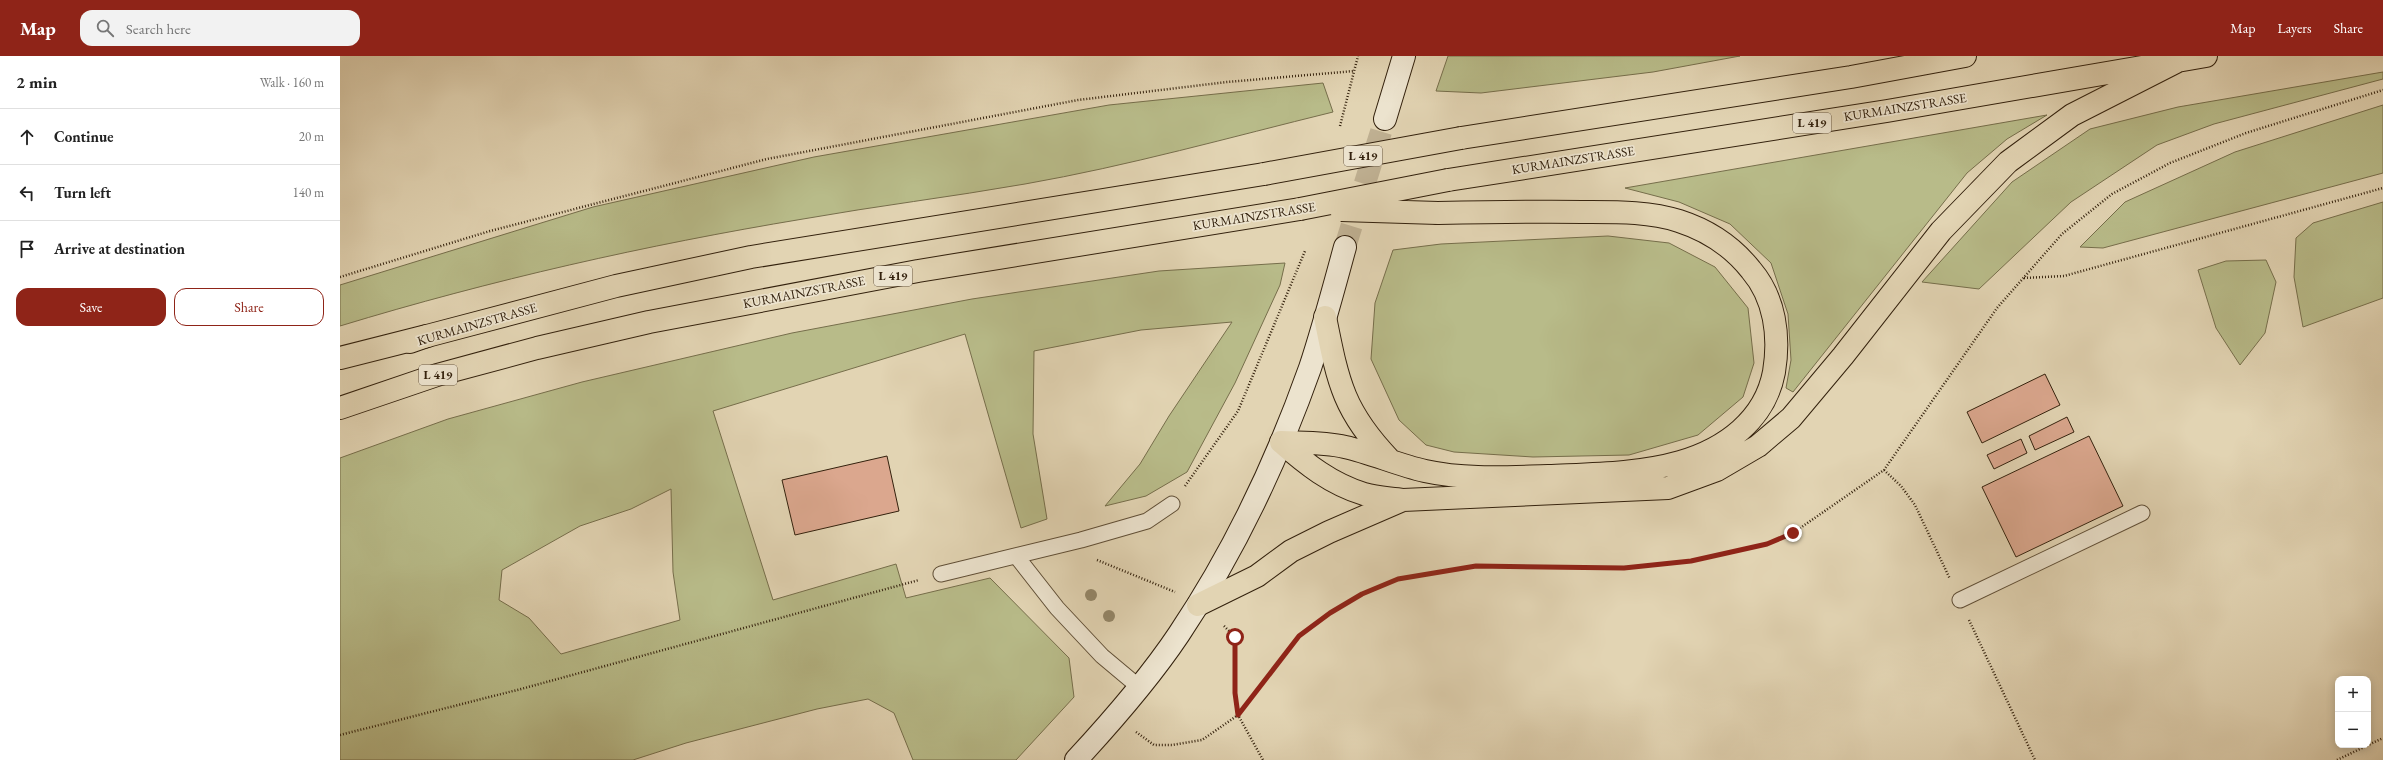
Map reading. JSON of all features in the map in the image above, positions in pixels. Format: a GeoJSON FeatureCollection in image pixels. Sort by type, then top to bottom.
{"type":"FeatureCollection","features":[{"type":"Feature","properties":{"kind":"highway"},"geometry":{"type":"LineString","coordinates":[[1851,77],[1902,56]]}},
{"type":"Feature","properties":{"kind":"highway","name":"KURMAINZSTRASSE"},"geometry":{"type":"LineString","coordinates":[[340,369],[427,336],[616,286],[751,257],[1264,174],[1461,138],[1851,77],[1964,56]]}},
{"type":"Feature","properties":{"kind":"highway","name":"L 419"},"geometry":{"type":"LineString","coordinates":[[2176,62],[2206,56]]}},
{"type":"Feature","properties":{"kind":"highway"},"geometry":{"type":"LineString","coordinates":[[1281,442],[1303,462],[1334,483],[1365,494],[1403,500],[1668,488],[1717,470],[1758,446],[1791,418],[1844,356],[1941,231],[2008,162],[2072,115],[2176,62]]}},
{"type":"Feature","properties":{"kind":"highway","name":"KURMAINZSTRASSE"},"geometry":{"type":"LineString","coordinates":[[340,408],[437,375],[537,348],[649,322],[918,271],[1300,209],[1448,180],[1887,111],[2176,62]]}},
{"type":"Feature","properties":{"kind":"highway"},"geometry":{"type":"LineString","coordinates":[[1281,442],[1320,443],[1338,446],[1425,471],[1480,478],[1611,473],[1648,469],[1679,462],[1703,454],[1741,432],[1764,403],[1774,370],[1776,328],[1763,284],[1722,241],[1702,230],[1677,221],[1618,212],[1438,213],[1300,209]]}},
{"type":"Feature","properties":{"kind":"highway"},"geometry":{"type":"LineString","coordinates":[[1325,317],[1334,364],[1346,401],[1369,438],[1391,460]]}},
{"type":"Feature","properties":{"kind":"highway"},"geometry":{"type":"LineString","coordinates":[[340,358],[427,336]]}},
{"type":"Feature","properties":{"kind":"highway"},"geometry":{"type":"LineString","coordinates":[[1198,605],[1257,576],[1291,551],[1329,532],[1403,500]]}},
{"type":"Feature","properties":{"kind":"main road"},"geometry":{"type":"LineString","coordinates":[[1385,119],[1404,56]]}},
{"type":"Feature","properties":{"kind":"main road"},"geometry":{"type":"LineString","coordinates":[[1076,760],[1115,718],[1174,641],[1198,605],[1258,497],[1310,367],[1345,247]]}},
{"type":"Feature","properties":{"kind":"lane"},"geometry":{"type":"LineString","coordinates":[[941,574],[1016,557],[1147,521],[1172,504]]}},
{"type":"Feature","properties":{"kind":"lane"},"geometry":{"type":"LineString","coordinates":[[1960,600],[2142,512]]}},
{"type":"Feature","properties":{"kind":"lane"},"geometry":{"type":"LineString","coordinates":[[1016,557],[1057,608],[1077,630],[1102,656],[1139,687]]}},
{"type":"Feature","properties":{"kind":"path"},"geometry":{"type":"LineString","coordinates":[[1340,126],[1358,56]]}},
{"type":"Feature","properties":{"kind":"path"},"geometry":{"type":"LineString","coordinates":[[340,277],[490,232],[767,159],[1078,100],[1227,82],[1354,71]]}},
{"type":"Feature","properties":{"kind":"path"},"geometry":{"type":"LineString","coordinates":[[1115,718],[1154,744],[1172,745],[1202,740],[1238,715],[1299,636],[1349,602],[1398,579],[1476,566],[1624,568],[1670,564],[1691,561],[1767,544],[1793,533],[1884,470],[1997,308],[2062,234],[2112,194],[2139,178],[2246,133],[2383,90]]}},
{"type":"Feature","properties":{"kind":"path"},"geometry":{"type":"LineString","coordinates":[[2024,278],[2064,276],[2383,188]]}},
{"type":"Feature","properties":{"kind":"path"},"geometry":{"type":"LineString","coordinates":[[1172,504],[1238,410],[1305,251]]}},
{"type":"Feature","properties":{"kind":"path"},"geometry":{"type":"LineString","coordinates":[[1081,540],[1098,562],[1176,592]]}},
{"type":"Feature","properties":{"kind":"path"},"geometry":{"type":"LineString","coordinates":[[340,735],[521,689],[941,574]]}},
{"type":"Feature","properties":{"kind":"path"},"geometry":{"type":"LineString","coordinates":[[1224,626],[1235,637],[1235,693],[1238,715],[1263,760]]}},
{"type":"Feature","properties":{"kind":"path"},"geometry":{"type":"LineString","coordinates":[[2337,760],[2383,738]]}},
{"type":"Feature","properties":{"kind":"green space"},"geometry":{"type":"Polygon","coordinates":[[[1448,56],[1740,56],[1653,72],[1481,93],[1436,91],[1448,56]]]}},
{"type":"Feature","properties":{"kind":"green space"},"geometry":{"type":"Polygon","coordinates":[[[2383,72],[2383,79],[2214,124],[2157,145],[2071,202],[1979,289],[1922,282],[2012,182],[2090,129],[2178,107],[2383,72]]]}},
{"type":"Feature","properties":{"kind":"green space"},"geometry":{"type":"Polygon","coordinates":[[[1323,83],[1333,112],[1179,151],[1064,177],[744,229],[627,252],[511,279],[397,309],[340,326],[340,285],[593,207],[814,157],[1109,105],[1323,83]]]}},
{"type":"Feature","properties":{"kind":"green space"},"geometry":{"type":"Polygon","coordinates":[[[2383,105],[2383,173],[2103,248],[2080,247],[2125,202],[2235,152],[2383,105]]]}},
{"type":"Feature","properties":{"kind":"green space"},"geometry":{"type":"Polygon","coordinates":[[[2047,115],[2007,139],[1967,173],[1793,392],[1786,388],[1791,360],[1788,314],[1771,263],[1730,224],[1679,202],[1625,188],[2047,115]]]}},
{"type":"Feature","properties":{"kind":"green space"},"geometry":{"type":"Polygon","coordinates":[[[2383,202],[2383,298],[2303,327],[2294,277],[2296,238],[2313,223],[2383,202]]]}},
{"type":"Feature","properties":{"kind":"green space"},"geometry":{"type":"Polygon","coordinates":[[[1608,236],[1669,243],[1715,267],[1748,308],[1754,363],[1743,397],[1698,435],[1629,455],[1533,457],[1454,452],[1426,445],[1399,420],[1371,359],[1375,303],[1393,250],[1441,244],[1608,236]]]}},
{"type":"Feature","properties":{"kind":"green space"},"geometry":{"type":"Polygon","coordinates":[[[2266,260],[2276,282],[2265,333],[2240,365],[2216,328],[2198,270],[2226,261],[2266,260]]]}},
{"type":"Feature","properties":{"kind":"green space"},"geometry":{"type":"Polygon","coordinates":[[[1285,263],[1280,285],[1235,383],[1187,472],[1146,496],[1105,506],[1140,464],[1169,416],[1232,322],[1141,330],[1034,351],[1033,434],[1047,519],[1021,528],[965,334],[713,411],[773,600],[896,564],[906,598],[990,578],[1069,658],[1074,697],[1016,760],[913,760],[894,713],[868,699],[817,709],[686,743],[633,760],[340,760],[340,458],[448,419],[582,382],[792,333],[972,299],[1159,271],[1285,263]],[[671,489],[631,509],[580,526],[502,570],[499,600],[529,618],[561,654],[680,620],[673,572],[671,489]]]}},
{"type":"Feature","properties":{"kind":"building"},"geometry":{"type":"Polygon","coordinates":[[[2045,374],[2060,405],[1982,443],[1967,412],[2045,374]]]}},
{"type":"Feature","properties":{"kind":"building"},"geometry":{"type":"Polygon","coordinates":[[[2067,417],[2074,432],[2035,450],[2029,436],[2067,417]]]}},
{"type":"Feature","properties":{"kind":"building"},"geometry":{"type":"Polygon","coordinates":[[[2089,436],[2123,506],[2016,557],[1982,487],[2089,436]]]}},
{"type":"Feature","properties":{"kind":"building"},"geometry":{"type":"Polygon","coordinates":[[[2021,439],[2027,453],[1994,469],[1987,455],[2021,439]]]}},
{"type":"Feature","properties":{"kind":"building"},"geometry":{"type":"Polygon","coordinates":[[[887,456],[899,511],[795,535],[782,480],[887,456]]]}},
{"type":"Feature","properties":{"kind":"tunnel"},"geometry":{"type":"LineString","coordinates":[[1345,247],[1385,119]]}},
{"type":"Feature","properties":{"kind":"route"},"geometry":{"type":"LineString","coordinates":[[1235,637],[1235,693],[1238,715],[1299,636],[1330,613],[1362,594],[1398,579],[1440,570],[1476,566],[1624,568],[1691,561],[1767,544],[1793,533]]}}]}
